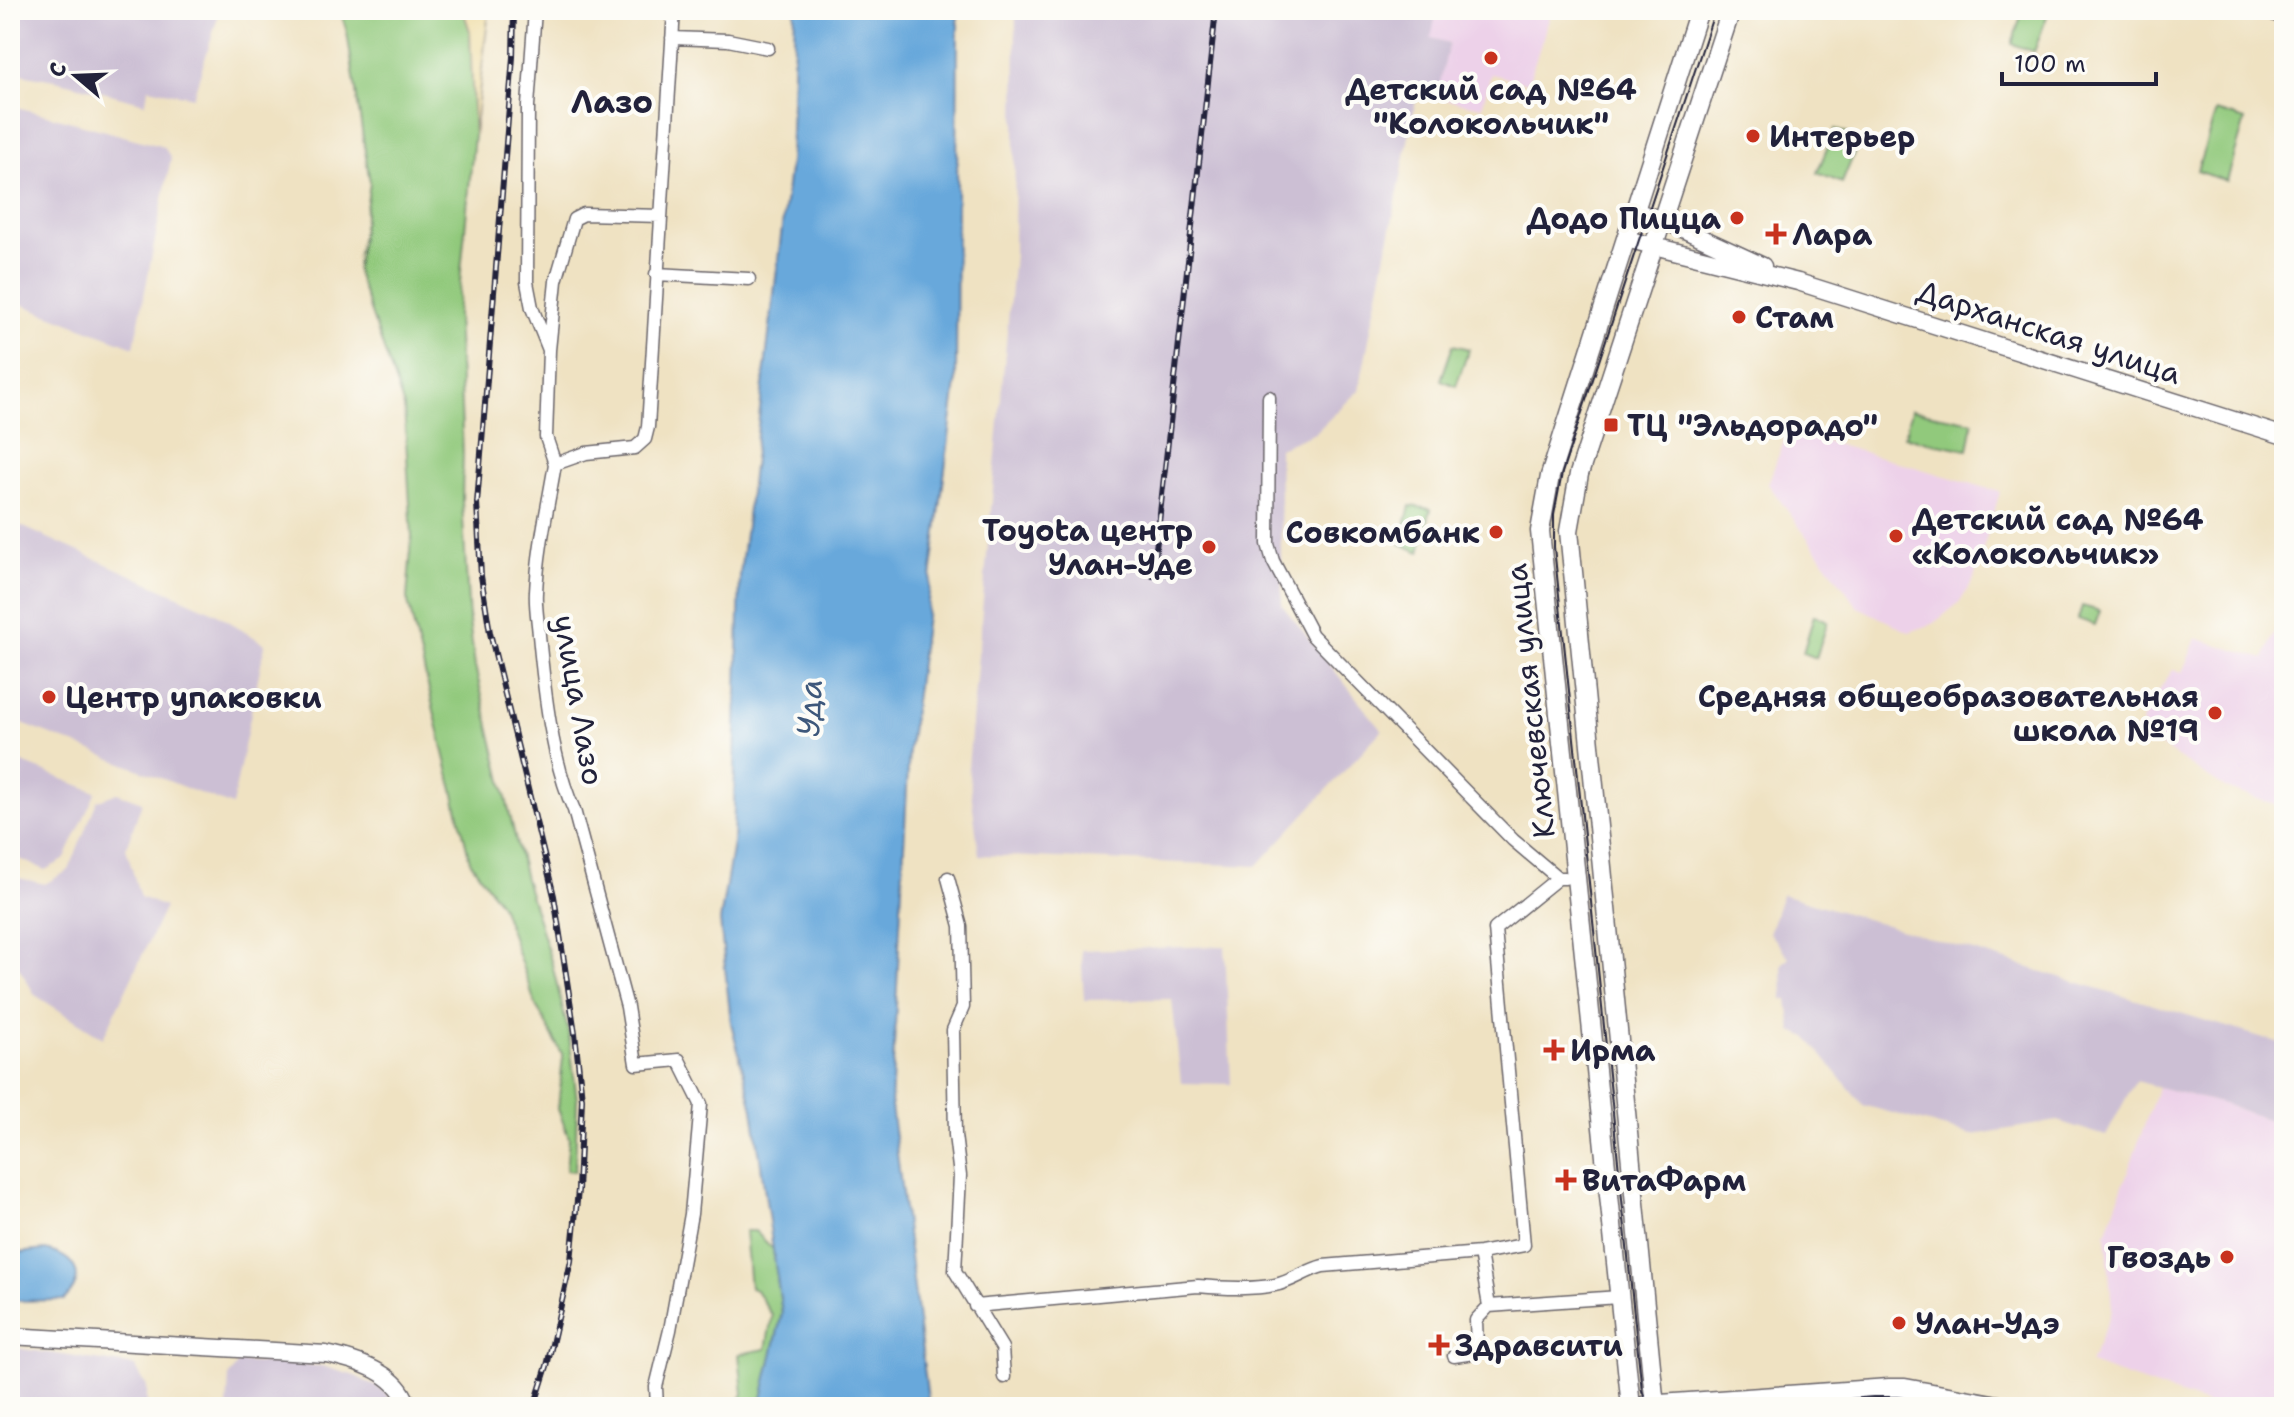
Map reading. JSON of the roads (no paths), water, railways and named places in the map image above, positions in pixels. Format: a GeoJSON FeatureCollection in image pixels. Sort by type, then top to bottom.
{"type":"FeatureCollection","features":[{"type":"Feature","properties":{"kind":"main road","name":"Ключевская улица"},"geometry":{"type":"LineString","coordinates":[[1631,1407],[1567,878],[1540,531],[1550,476],[1699,10]]}},
{"type":"Feature","properties":{"kind":"main road","name":"Ключевская улица"},"geometry":{"type":"LineString","coordinates":[[1655,1406],[1569,531],[1579,474],[1731,10]]}},
{"type":"Feature","properties":{"kind":"main road"},"geometry":{"type":"LineString","coordinates":[[1631,1407],[1889,1398],[1932,1393],[2009,1407]]}},
{"type":"Feature","properties":{"kind":"street"},"geometry":{"type":"LineString","coordinates":[[535,10],[528,106],[527,282],[532,308],[549,350]]}},
{"type":"Feature","properties":{"kind":"street"},"geometry":{"type":"LineString","coordinates":[[661,216],[584,214],[574,219],[556,281],[549,350],[546,437],[555,464],[586,453],[635,448],[645,439],[648,427],[674,10]]}},
{"type":"Feature","properties":{"kind":"street"},"geometry":{"type":"LineString","coordinates":[[2264,10],[2284,19]]}},
{"type":"Feature","properties":{"kind":"street"},"geometry":{"type":"LineString","coordinates":[[672,38],[728,40],[768,48]]}},
{"type":"Feature","properties":{"kind":"street","name":"Дарханская улица"},"geometry":{"type":"LineString","coordinates":[[1634,211],[1663,220],[1798,282]]}},
{"type":"Feature","properties":{"kind":"street","name":"Дарханская улица"},"geometry":{"type":"LineString","coordinates":[[1626,239],[1798,282],[2284,436]]}},
{"type":"Feature","properties":{"kind":"street"},"geometry":{"type":"LineString","coordinates":[[656,274],[749,279]]}},
{"type":"Feature","properties":{"kind":"street"},"geometry":{"type":"LineString","coordinates":[[975,1306],[1198,1286],[1278,1285],[1307,1270],[1323,1266],[1480,1253],[1524,1245],[1526,1238],[1495,929],[1567,878],[1513,840],[1312,635],[1273,561],[1268,544],[1269,397]]}},
{"type":"Feature","properties":{"kind":"street","name":"улица Лазо"},"geometry":{"type":"LineString","coordinates":[[555,464],[535,595],[542,671],[566,792],[574,810],[627,1007],[636,1064],[679,1060],[701,1104],[691,1214],[670,1330],[656,1387],[657,1407]]}},
{"type":"Feature","properties":{"kind":"street"},"geometry":{"type":"LineString","coordinates":[[948,878],[961,926],[963,1007],[953,1030],[955,1135],[960,1176],[955,1271],[1002,1348],[1004,1377]]}},
{"type":"Feature","properties":{"kind":"street"},"geometry":{"type":"LineString","coordinates":[[1480,1253],[1489,1306]]}},
{"type":"Feature","properties":{"kind":"street"},"geometry":{"type":"LineString","coordinates":[[1454,1356],[1474,1353],[1477,1349],[1476,1320],[1489,1306],[1619,1297]]}},
{"type":"Feature","properties":{"kind":"street"},"geometry":{"type":"LineString","coordinates":[[10,1336],[326,1354],[352,1359],[398,1385],[408,1407]]}},
{"type":"Feature","properties":{"kind":"water","name":"Уда"},"geometry":{"type":"Polygon","coordinates":[[[795,10],[958,10],[956,384],[909,748],[891,1106],[929,1407],[760,1407],[782,1313],[753,1109],[731,1023],[720,921],[733,843],[740,575],[790,161],[795,10]]]}},
{"type":"Feature","properties":{"kind":"water"},"geometry":{"type":"Polygon","coordinates":[[[45,1250],[64,1257],[75,1268],[76,1283],[72,1291],[64,1300],[10,1301],[10,1254],[45,1250]]]}},
{"type":"Feature","properties":{"kind":"tram line"},"geometry":{"type":"LineString","coordinates":[[1649,1407],[1642,1391],[1554,547],[1554,515],[1562,473],[1715,10]]}},
{"type":"Feature","properties":{"kind":"tram line"},"geometry":{"type":"LineString","coordinates":[[1754,1407],[1873,1397],[1898,1397],[1965,1407]]}},
{"type":"Feature","properties":{"kind":"railway"},"geometry":{"type":"LineString","coordinates":[[514,10],[513,57],[477,503],[481,576],[490,633],[554,896],[582,1099],[571,1261],[547,1366],[534,1407]]}},
{"type":"Feature","properties":{"kind":"railway"},"geometry":{"type":"LineString","coordinates":[[1153,576],[1216,10]]}},
{"type":"Feature","properties":{"kind":"place","name":"Детский сад №64 \"Колокольчик\""},"geometry":{"type":"Point","coordinates":[1491,58]}},
{"type":"Feature","properties":{"kind":"place","name":"Интерьер"},"geometry":{"type":"Point","coordinates":[1753,136]}},
{"type":"Feature","properties":{"kind":"place","name":"Додо Пицца"},"geometry":{"type":"Point","coordinates":[1737,218]}},
{"type":"Feature","properties":{"kind":"place","name":"Лара"},"geometry":{"type":"Point","coordinates":[1776,234]}},
{"type":"Feature","properties":{"kind":"place","name":"Стам"},"geometry":{"type":"Point","coordinates":[1739,317]}},
{"type":"Feature","properties":{"kind":"place","name":"ТЦ \"Эльдорадо\""},"geometry":{"type":"Point","coordinates":[1611,425]}},
{"type":"Feature","properties":{"kind":"place","name":"Совкомбанк"},"geometry":{"type":"Point","coordinates":[1496,532]}},
{"type":"Feature","properties":{"kind":"place","name":"Детский сад №64 «Колокольчик»"},"geometry":{"type":"Point","coordinates":[1896,536]}},
{"type":"Feature","properties":{"kind":"place","name":"Toyota центр Улан-Уде"},"geometry":{"type":"Point","coordinates":[1209,547]}},
{"type":"Feature","properties":{"kind":"place","name":"Центр упаковки"},"geometry":{"type":"Point","coordinates":[49,697]}},
{"type":"Feature","properties":{"kind":"place","name":"Средняя общеобразовательная школа №19"},"geometry":{"type":"Point","coordinates":[2215,713]}},
{"type":"Feature","properties":{"kind":"place","name":"Ирма"},"geometry":{"type":"Point","coordinates":[1554,1050]}},
{"type":"Feature","properties":{"kind":"place","name":"ВитаФарм"},"geometry":{"type":"Point","coordinates":[1566,1180]}},
{"type":"Feature","properties":{"kind":"place","name":"Гвоздь"},"geometry":{"type":"Point","coordinates":[2227,1257]}},
{"type":"Feature","properties":{"kind":"place","name":"Улан-Удэ"},"geometry":{"type":"Point","coordinates":[1899,1323]}},
{"type":"Feature","properties":{"kind":"place","name":"Здравсити"},"geometry":{"type":"Point","coordinates":[1439,1345]}},
{"type":"Feature","properties":{"kind":"district","name":"Лазо"},"geometry":{"type":"Point","coordinates":[612,101]}}]}
